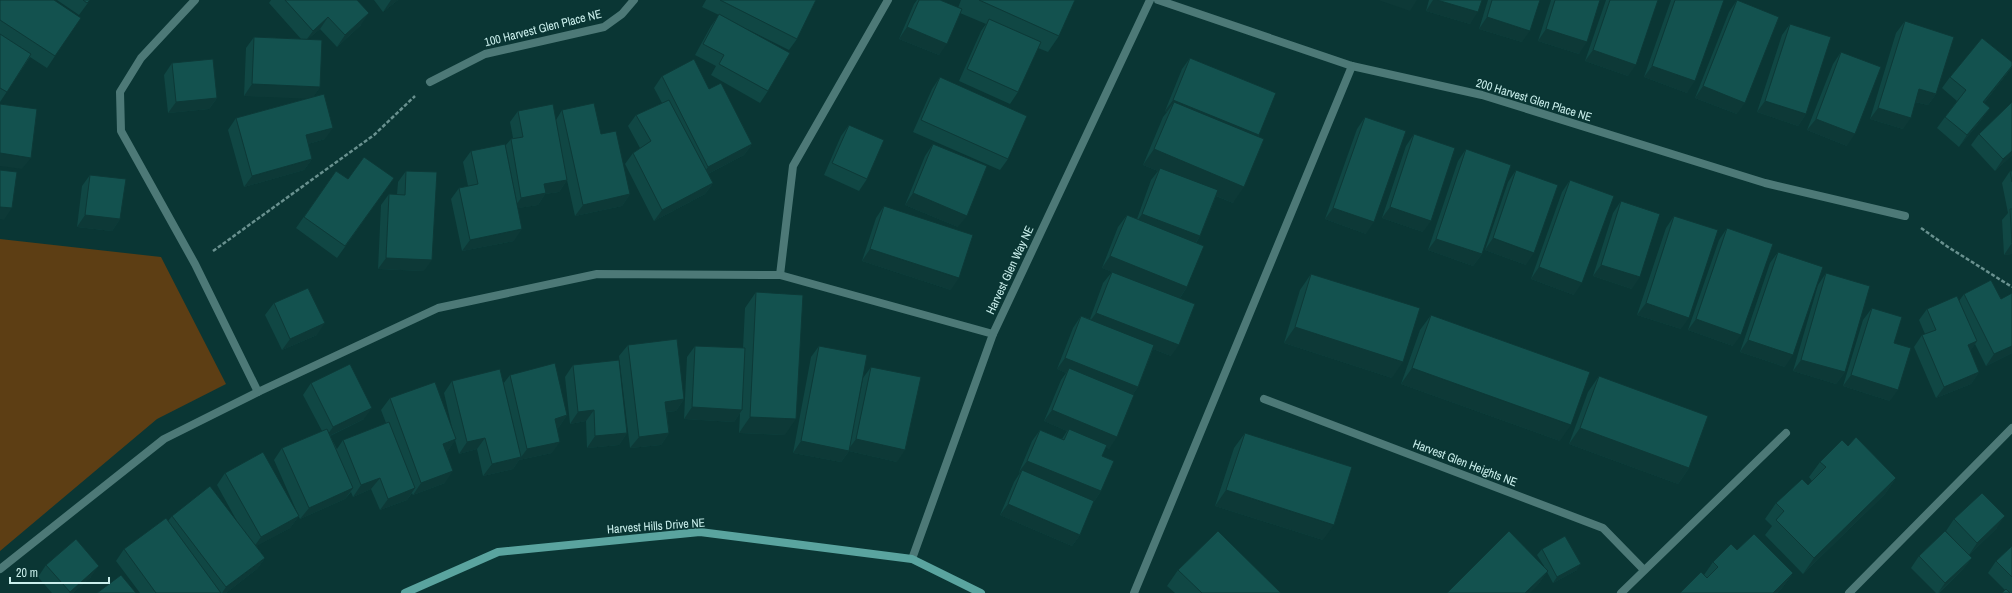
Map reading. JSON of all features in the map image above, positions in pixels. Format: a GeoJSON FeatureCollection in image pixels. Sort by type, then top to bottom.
{"type":"FeatureCollection","features":[{"type":"Feature","properties":{"kind":"street"},"geometry":{"type":"LineString","coordinates":[[195,0],[141,58],[120,92],[121,131],[195,264],[258,392]]}},
{"type":"Feature","properties":{"kind":"street","name":"100 Harvest Glen Place NE"},"geometry":{"type":"LineString","coordinates":[[430,82],[485,54],[604,27],[622,14],[634,0]]}},
{"type":"Feature","properties":{"kind":"street"},"geometry":{"type":"LineString","coordinates":[[780,275],[793,166],[888,0]]}},
{"type":"Feature","properties":{"kind":"street","name":"Harvest Glen Way NE"},"geometry":{"type":"LineString","coordinates":[[912,559],[993,334],[1150,0]]}},
{"type":"Feature","properties":{"kind":"street","name":"200 Harvest Glen Place NE"},"geometry":{"type":"LineString","coordinates":[[1158,0],[1352,66],[1482,95],[1765,183],[1905,216]]}},
{"type":"Feature","properties":{"kind":"street"},"geometry":{"type":"LineString","coordinates":[[1134,593],[1352,66]]}},
{"type":"Feature","properties":{"kind":"street"},"geometry":{"type":"LineString","coordinates":[[0,569],[164,438],[258,392],[438,308],[597,274],[780,275],[993,334]]}},
{"type":"Feature","properties":{"kind":"street","name":"Harvest Glen Heights NE"},"geometry":{"type":"LineString","coordinates":[[1264,399],[1603,528],[1644,570]]}},
{"type":"Feature","properties":{"kind":"street"},"geometry":{"type":"LineString","coordinates":[[1849,593],[2012,428]]}},
{"type":"Feature","properties":{"kind":"street"},"geometry":{"type":"LineString","coordinates":[[1621,593],[1786,433]]}},
{"type":"Feature","properties":{"kind":"street","name":"Harvest Hills Drive NE"},"geometry":{"type":"LineString","coordinates":[[405,593],[498,552],[700,532],[912,559],[981,593]]}},
{"type":"Feature","properties":{"kind":"path"},"geometry":{"type":"LineString","coordinates":[[195,264],[374,135],[430,82]]}},
{"type":"Feature","properties":{"kind":"path"},"geometry":{"type":"LineString","coordinates":[[1905,216],[1948,247],[2012,287]]}},
{"type":"Feature","properties":{"kind":"shaded area"},"geometry":{"type":"Polygon","coordinates":[[[0,239],[161,257],[226,384],[157,419],[0,551],[0,239]]]}},
{"type":"Feature","properties":{"kind":"building"},"geometry":{"type":"Polygon","coordinates":[[[0,0],[54,0],[81,18],[55,56],[0,20],[0,0]]]}},
{"type":"Feature","properties":{"kind":"building"},"geometry":{"type":"Polygon","coordinates":[[[83,0],[90,0],[87,3],[83,0]]]}},
{"type":"Feature","properties":{"kind":"building"},"geometry":{"type":"Polygon","coordinates":[[[285,0],[357,0],[369,13],[345,35],[328,17],[313,31],[285,0]]]}},
{"type":"Feature","properties":{"kind":"building"},"geometry":{"type":"Polygon","coordinates":[[[720,0],[816,0],[797,39],[720,0]]]}},
{"type":"Feature","properties":{"kind":"building"},"geometry":{"type":"Polygon","coordinates":[[[919,0],[940,0],[962,9],[947,44],[907,27],[919,0]]]}},
{"type":"Feature","properties":{"kind":"building"},"geometry":{"type":"Polygon","coordinates":[[[979,0],[1075,0],[1059,36],[979,0]]]}},
{"type":"Feature","properties":{"kind":"building"},"geometry":{"type":"Polygon","coordinates":[[[1437,0],[1482,0],[1478,12],[1437,0]]]}},
{"type":"Feature","properties":{"kind":"building"},"geometry":{"type":"Polygon","coordinates":[[[1492,0],[1540,0],[1530,31],[1487,17],[1492,0]]]}},
{"type":"Feature","properties":{"kind":"building"},"geometry":{"type":"Polygon","coordinates":[[[1555,0],[1600,0],[1587,42],[1546,29],[1555,0]]]}},
{"type":"Feature","properties":{"kind":"building"},"geometry":{"type":"Polygon","coordinates":[[[1610,0],[1658,0],[1636,65],[1593,50],[1610,0]]]}},
{"type":"Feature","properties":{"kind":"building"},"geometry":{"type":"Polygon","coordinates":[[[1675,0],[1724,0],[1695,81],[1652,66],[1675,0]]]}},
{"type":"Feature","properties":{"kind":"building"},"geometry":{"type":"Polygon","coordinates":[[[1737,0],[1779,17],[1745,103],[1703,86],[1737,0]]]}},
{"type":"Feature","properties":{"kind":"building"},"geometry":{"type":"Polygon","coordinates":[[[719,14],[790,53],[768,91],[719,64],[724,55],[703,44],[719,14]]]}},
{"type":"Feature","properties":{"kind":"building"},"geometry":{"type":"Polygon","coordinates":[[[989,19],[1041,42],[1018,92],[967,69],[989,19]]]}},
{"type":"Feature","properties":{"kind":"building"},"geometry":{"type":"Polygon","coordinates":[[[1905,21],[1954,37],[1936,94],[1919,89],[1911,118],[1878,108],[1905,21]]]}},
{"type":"Feature","properties":{"kind":"building"},"geometry":{"type":"Polygon","coordinates":[[[1790,24],[1831,37],[1806,114],[1765,101],[1790,24]]]}},
{"type":"Feature","properties":{"kind":"building"},"geometry":{"type":"Polygon","coordinates":[[[0,34],[31,54],[7,92],[0,88],[0,34]]]}},
{"type":"Feature","properties":{"kind":"building"},"geometry":{"type":"Polygon","coordinates":[[[254,37],[322,40],[320,87],[252,84],[254,37]]]}},
{"type":"Feature","properties":{"kind":"building"},"geometry":{"type":"Polygon","coordinates":[[[1982,38],[2012,62],[2012,66],[1983,102],[1990,108],[1967,135],[1945,117],[1966,90],[1950,77],[1982,38]]]}},
{"type":"Feature","properties":{"kind":"building"},"geometry":{"type":"Polygon","coordinates":[[[1841,52],[1881,67],[1855,134],[1816,119],[1841,52]]]}},
{"type":"Feature","properties":{"kind":"building"},"geometry":{"type":"Polygon","coordinates":[[[1190,58],[1276,93],[1259,135],[1173,100],[1190,58]]]}},
{"type":"Feature","properties":{"kind":"building"},"geometry":{"type":"Polygon","coordinates":[[[213,59],[217,98],[176,102],[172,63],[213,59]]]}},
{"type":"Feature","properties":{"kind":"building"},"geometry":{"type":"Polygon","coordinates":[[[694,59],[709,89],[721,83],[752,144],[708,167],[662,76],[694,59]]]}},
{"type":"Feature","properties":{"kind":"building"},"geometry":{"type":"Polygon","coordinates":[[[940,77],[1027,116],[1008,159],[921,120],[940,77]]]}},
{"type":"Feature","properties":{"kind":"building"},"geometry":{"type":"Polygon","coordinates":[[[324,94],[333,128],[306,135],[312,159],[252,176],[236,118],[324,94]]]}},
{"type":"Feature","properties":{"kind":"building"},"geometry":{"type":"Polygon","coordinates":[[[669,100],[713,183],[662,210],[633,153],[651,141],[636,115],[669,100]]]}},
{"type":"Feature","properties":{"kind":"building"},"geometry":{"type":"Polygon","coordinates":[[[1174,102],[1264,139],[1244,187],[1154,149],[1174,102]]]}},
{"type":"Feature","properties":{"kind":"building"},"geometry":{"type":"Polygon","coordinates":[[[2012,102],[2012,151],[2003,159],[1979,134],[2012,102]]]}},
{"type":"Feature","properties":{"kind":"building"},"geometry":{"type":"Polygon","coordinates":[[[594,103],[601,134],[616,131],[630,194],[583,205],[562,110],[594,103]]]}},
{"type":"Feature","properties":{"kind":"building"},"geometry":{"type":"Polygon","coordinates":[[[0,104],[37,109],[31,158],[0,153],[0,104]]]}},
{"type":"Feature","properties":{"kind":"building"},"geometry":{"type":"Polygon","coordinates":[[[553,104],[567,180],[544,184],[546,193],[521,198],[511,139],[523,137],[518,111],[553,104]]]}},
{"type":"Feature","properties":{"kind":"building"},"geometry":{"type":"Polygon","coordinates":[[[1365,117],[1406,131],[1374,222],[1333,208],[1365,117]]]}},
{"type":"Feature","properties":{"kind":"building"},"geometry":{"type":"Polygon","coordinates":[[[849,125],[884,140],[867,179],[832,163],[849,125]]]}},
{"type":"Feature","properties":{"kind":"building"},"geometry":{"type":"Polygon","coordinates":[[[1414,134],[1455,148],[1431,221],[1390,207],[1414,134]]]}},
{"type":"Feature","properties":{"kind":"building"},"geometry":{"type":"Polygon","coordinates":[[[505,144],[522,229],[470,240],[459,188],[478,184],[471,151],[505,144]]]}},
{"type":"Feature","properties":{"kind":"building"},"geometry":{"type":"Polygon","coordinates":[[[933,144],[987,166],[967,216],[913,193],[933,144]]]}},
{"type":"Feature","properties":{"kind":"building"},"geometry":{"type":"Polygon","coordinates":[[[1466,149],[1511,165],[1482,254],[1436,239],[1466,149]]]}},
{"type":"Feature","properties":{"kind":"building"},"geometry":{"type":"Polygon","coordinates":[[[364,157],[394,178],[345,246],[304,217],[336,171],[348,179],[364,157]]]}},
{"type":"Feature","properties":{"kind":"building"},"geometry":{"type":"Polygon","coordinates":[[[1160,168],[1218,190],[1200,236],[1142,214],[1160,168]]]}},
{"type":"Feature","properties":{"kind":"building"},"geometry":{"type":"Polygon","coordinates":[[[0,170],[17,172],[12,208],[0,207],[0,170]]]}},
{"type":"Feature","properties":{"kind":"building"},"geometry":{"type":"Polygon","coordinates":[[[1516,170],[1558,185],[1534,253],[1493,238],[1516,170]]]}},
{"type":"Feature","properties":{"kind":"building"},"geometry":{"type":"Polygon","coordinates":[[[406,171],[437,172],[432,260],[386,258],[389,194],[405,195],[406,171]]]}},
{"type":"Feature","properties":{"kind":"building"},"geometry":{"type":"Polygon","coordinates":[[[2010,171],[2012,171],[2012,182],[2010,171]]]}},
{"type":"Feature","properties":{"kind":"building"},"geometry":{"type":"Polygon","coordinates":[[[90,175],[126,179],[120,219],[85,215],[90,175]]]}},
{"type":"Feature","properties":{"kind":"building"},"geometry":{"type":"Polygon","coordinates":[[[1570,180],[1614,196],[1582,283],[1539,267],[1570,180]]]}},
{"type":"Feature","properties":{"kind":"building"},"geometry":{"type":"Polygon","coordinates":[[[1621,201],[1660,214],[1640,277],[1601,265],[1621,201]]]}},
{"type":"Feature","properties":{"kind":"building"},"geometry":{"type":"Polygon","coordinates":[[[884,206],[973,235],[959,278],[870,249],[884,206]]]}},
{"type":"Feature","properties":{"kind":"building"},"geometry":{"type":"Polygon","coordinates":[[[2010,209],[2012,209],[2012,243],[2010,209]]]}},
{"type":"Feature","properties":{"kind":"building"},"geometry":{"type":"Polygon","coordinates":[[[1127,215],[1204,246],[1187,287],[1110,256],[1127,215]]]}},
{"type":"Feature","properties":{"kind":"building"},"geometry":{"type":"Polygon","coordinates":[[[1674,216],[1718,230],[1689,318],[1646,303],[1674,216]]]}},
{"type":"Feature","properties":{"kind":"building"},"geometry":{"type":"Polygon","coordinates":[[[1727,228],[1773,244],[1741,335],[1696,319],[1727,228]]]}},
{"type":"Feature","properties":{"kind":"building"},"geometry":{"type":"Polygon","coordinates":[[[1778,252],[1823,267],[1793,355],[1748,340],[1778,252]]]}},
{"type":"Feature","properties":{"kind":"building"},"geometry":{"type":"Polygon","coordinates":[[[1112,272],[1195,304],[1179,345],[1096,313],[1112,272]]]}},
{"type":"Feature","properties":{"kind":"building"},"geometry":{"type":"Polygon","coordinates":[[[1826,273],[1870,286],[1845,372],[1801,360],[1826,273]]]}},
{"type":"Feature","properties":{"kind":"building"},"geometry":{"type":"Polygon","coordinates":[[[1311,274],[1420,308],[1403,362],[1295,327],[1311,274]]]}},
{"type":"Feature","properties":{"kind":"building"},"geometry":{"type":"Polygon","coordinates":[[[1991,280],[2001,299],[2012,293],[2012,346],[1994,354],[1964,294],[1991,280]]]}},
{"type":"Feature","properties":{"kind":"building"},"geometry":{"type":"Polygon","coordinates":[[[308,288],[325,323],[290,339],[274,303],[308,288]]]}},
{"type":"Feature","properties":{"kind":"building"},"geometry":{"type":"Polygon","coordinates":[[[756,292],[803,295],[796,419],[750,417],[756,292]]]}},
{"type":"Feature","properties":{"kind":"building"},"geometry":{"type":"Polygon","coordinates":[[[1957,296],[1977,341],[1968,345],[1979,372],[1944,387],[1922,335],[1936,330],[1927,309],[1957,296]]]}},
{"type":"Feature","properties":{"kind":"building"},"geometry":{"type":"Polygon","coordinates":[[[1872,308],[1902,317],[1894,343],[1911,348],[1898,390],[1851,375],[1872,308]]]}},
{"type":"Feature","properties":{"kind":"building"},"geometry":{"type":"Polygon","coordinates":[[[1431,315],[1590,372],[1571,425],[1412,368],[1431,315]]]}},
{"type":"Feature","properties":{"kind":"building"},"geometry":{"type":"Polygon","coordinates":[[[1081,316],[1154,345],[1138,387],[1065,358],[1081,316]]]}},
{"type":"Feature","properties":{"kind":"building"},"geometry":{"type":"Polygon","coordinates":[[[677,339],[684,399],[665,402],[669,433],[639,437],[628,345],[677,339]]]}},
{"type":"Feature","properties":{"kind":"building"},"geometry":{"type":"Polygon","coordinates":[[[695,346],[745,348],[742,410],[692,407],[695,346]]]}},
{"type":"Feature","properties":{"kind":"building"},"geometry":{"type":"Polygon","coordinates":[[[819,346],[867,355],[849,451],[801,441],[819,346]]]}},
{"type":"Feature","properties":{"kind":"building"},"geometry":{"type":"Polygon","coordinates":[[[619,360],[627,433],[595,436],[594,410],[578,412],[573,365],[619,360]]]}},
{"type":"Feature","properties":{"kind":"building"},"geometry":{"type":"Polygon","coordinates":[[[555,363],[567,415],[555,419],[560,442],[527,449],[510,375],[555,363]]]}},
{"type":"Feature","properties":{"kind":"building"},"geometry":{"type":"Polygon","coordinates":[[[350,364],[372,408],[333,427],[311,383],[350,364]]]}},
{"type":"Feature","properties":{"kind":"building"},"geometry":{"type":"Polygon","coordinates":[[[871,367],[921,377],[905,450],[856,439],[871,367]]]}},
{"type":"Feature","properties":{"kind":"building"},"geometry":{"type":"Polygon","coordinates":[[[1069,368],[1134,395],[1117,437],[1052,410],[1069,368]]]}},
{"type":"Feature","properties":{"kind":"building"},"geometry":{"type":"Polygon","coordinates":[[[500,369],[521,457],[492,464],[485,438],[467,442],[452,381],[500,369]]]}},
{"type":"Feature","properties":{"kind":"building"},"geometry":{"type":"Polygon","coordinates":[[[1599,376],[1708,416],[1689,468],[1580,428],[1599,376]]]}},
{"type":"Feature","properties":{"kind":"building"},"geometry":{"type":"Polygon","coordinates":[[[435,382],[456,439],[443,444],[453,471],[421,483],[390,398],[435,382]]]}},
{"type":"Feature","properties":{"kind":"building"},"geometry":{"type":"Polygon","coordinates":[[[389,422],[415,488],[388,499],[380,478],[361,485],[343,440],[389,422]]]}},
{"type":"Feature","properties":{"kind":"building"},"geometry":{"type":"Polygon","coordinates":[[[327,429],[353,488],[309,508],[282,448],[327,429]]]}},
{"type":"Feature","properties":{"kind":"building"},"geometry":{"type":"Polygon","coordinates":[[[1069,429],[1107,445],[1102,456],[1114,461],[1101,491],[1027,461],[1040,430],[1064,440],[1069,429]]]}},
{"type":"Feature","properties":{"kind":"building"},"geometry":{"type":"Polygon","coordinates":[[[1245,433],[1352,467],[1334,525],[1226,490],[1245,433]]]}},
{"type":"Feature","properties":{"kind":"building"},"geometry":{"type":"Polygon","coordinates":[[[1856,437],[1896,478],[1814,558],[1776,520],[1784,511],[1776,503],[1802,479],[1808,485],[1826,467],[1820,462],[1842,440],[1848,446],[1856,437]]]}},
{"type":"Feature","properties":{"kind":"building"},"geometry":{"type":"Polygon","coordinates":[[[263,452],[299,516],[261,537],[225,473],[263,452]]]}},
{"type":"Feature","properties":{"kind":"building"},"geometry":{"type":"Polygon","coordinates":[[[1022,470],[1094,501],[1080,535],[1008,504],[1022,470]]]}},
{"type":"Feature","properties":{"kind":"building"},"geometry":{"type":"Polygon","coordinates":[[[210,486],[265,558],[226,587],[172,516],[210,486]]]}},
{"type":"Feature","properties":{"kind":"building"},"geometry":{"type":"Polygon","coordinates":[[[1982,493],[2005,516],[1977,543],[1954,519],[1982,493]]]}},
{"type":"Feature","properties":{"kind":"building"},"geometry":{"type":"Polygon","coordinates":[[[166,518],[221,593],[156,593],[124,549],[166,518]]]}},
{"type":"Feature","properties":{"kind":"building"},"geometry":{"type":"Polygon","coordinates":[[[1218,531],[1281,593],[1202,593],[1178,570],[1218,531]]]}},
{"type":"Feature","properties":{"kind":"building"},"geometry":{"type":"Polygon","coordinates":[[[1509,531],[1548,571],[1525,593],[1447,593],[1509,531]]]}},
{"type":"Feature","properties":{"kind":"building"},"geometry":{"type":"Polygon","coordinates":[[[1945,531],[1972,558],[1945,583],[1919,556],[1945,531]]]}},
{"type":"Feature","properties":{"kind":"building"},"geometry":{"type":"Polygon","coordinates":[[[1754,534],[1793,573],[1773,593],[1680,593],[1701,572],[1707,578],[1718,567],[1713,562],[1731,544],[1737,550],[1754,534]]]}},
{"type":"Feature","properties":{"kind":"building"},"geometry":{"type":"Polygon","coordinates":[[[1565,536],[1581,564],[1557,577],[1542,549],[1565,536]]]}},
{"type":"Feature","properties":{"kind":"building"},"geometry":{"type":"Polygon","coordinates":[[[76,539],[99,566],[70,592],[46,565],[76,539]]]}},
{"type":"Feature","properties":{"kind":"building"},"geometry":{"type":"Polygon","coordinates":[[[2012,546],[2012,577],[1996,561],[2012,546]]]}},
{"type":"Feature","properties":{"kind":"building"},"geometry":{"type":"Polygon","coordinates":[[[121,575],[136,593],[97,593],[121,575]]]}},
{"type":"Feature","properties":{"kind":"building"},"geometry":{"type":"Polygon","coordinates":[[[2006,589],[2010,593],[2002,593],[2006,589]]]}}]}
